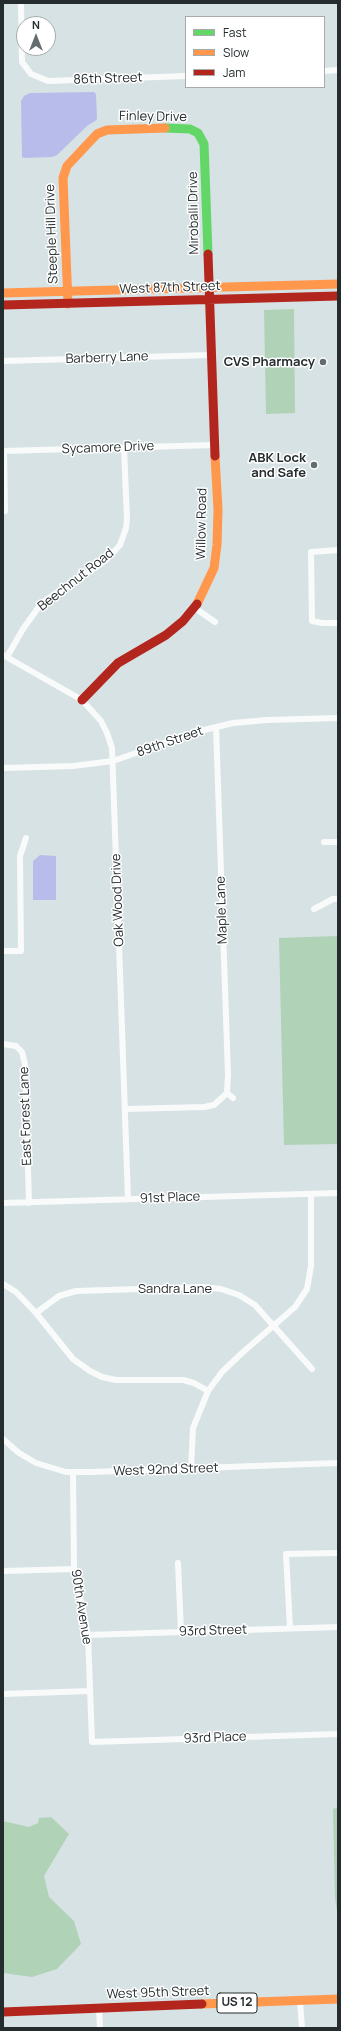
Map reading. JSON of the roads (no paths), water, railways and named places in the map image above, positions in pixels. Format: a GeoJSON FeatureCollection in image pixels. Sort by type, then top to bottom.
{"type":"FeatureCollection","features":[{"type":"Feature","properties":{"kind":"main road","name":"Finley Drive"},"geometry":{"type":"LineString","coordinates":[[102,131],[111,129],[186,128],[193,130],[202,138]]}},
{"type":"Feature","properties":{"kind":"main road","name":"Steeple Hill Drive"},"geometry":{"type":"LineString","coordinates":[[68,304],[64,174],[67,166],[102,131]]}},
{"type":"Feature","properties":{"kind":"main road","name":"Miroballi Drive"},"geometry":{"type":"LineString","coordinates":[[202,138],[205,150],[209,288]]}},
{"type":"Feature","properties":{"kind":"main road","name":"West 87th Street"},"geometry":{"type":"LineString","coordinates":[[3,293],[338,284]]}},
{"type":"Feature","properties":{"kind":"main road","name":"Willow Road"},"geometry":{"type":"LineString","coordinates":[[82,700],[118,664],[135,652],[166,636],[195,608],[207,586],[216,557],[218,510],[214,445],[209,288]]}},
{"type":"Feature","properties":{"kind":"main road","name":"West 87th Street"},"geometry":{"type":"LineString","coordinates":[[3,305],[338,296]]}},
{"type":"Feature","properties":{"kind":"main road","name":"West 95th Street"},"geometry":{"type":"LineString","coordinates":[[3,2012],[338,1999]]}},
{"type":"Feature","properties":{"kind":"street","name":"86th Street"},"geometry":{"type":"LineString","coordinates":[[21,3],[22,62],[31,74],[48,81],[185,76]]}},
{"type":"Feature","properties":{"kind":"street"},"geometry":{"type":"LineString","coordinates":[[325,71],[338,70]]}},
{"type":"Feature","properties":{"kind":"street","name":"Barberry Lane"},"geometry":{"type":"LineString","coordinates":[[3,361],[211,355]]}},
{"type":"Feature","properties":{"kind":"street","name":"Sycamore Drive"},"geometry":{"type":"LineString","coordinates":[[4,451],[214,445]]}},
{"type":"Feature","properties":{"kind":"street","name":"Beechnut Road"},"geometry":{"type":"LineString","coordinates":[[5,656],[38,608],[47,600],[105,561],[120,544],[126,528],[127,519],[124,448]]}},
{"type":"Feature","properties":{"kind":"street"},"geometry":{"type":"LineString","coordinates":[[4,451],[5,511]]}},
{"type":"Feature","properties":{"kind":"street"},"geometry":{"type":"LineString","coordinates":[[338,550],[311,552],[312,621],[322,623],[338,623]]}},
{"type":"Feature","properties":{"kind":"street"},"geometry":{"type":"LineString","coordinates":[[195,608],[215,622]]}},
{"type":"Feature","properties":{"kind":"street","name":"Oak Wood Drive"},"geometry":{"type":"LineString","coordinates":[[5,656],[82,700],[104,727],[112,748],[128,1199]]}},
{"type":"Feature","properties":{"kind":"street","name":"89th Street"},"geometry":{"type":"LineString","coordinates":[[3,768],[73,766],[113,761],[216,727],[250,721],[338,718]]}},
{"type":"Feature","properties":{"kind":"street","name":"Maple Lane"},"geometry":{"type":"LineString","coordinates":[[216,727],[228,1075],[227,1093]]}},
{"type":"Feature","properties":{"kind":"street"},"geometry":{"type":"LineString","coordinates":[[3,951],[21,951],[20,856],[26,838]]}},
{"type":"Feature","properties":{"kind":"street"},"geometry":{"type":"LineString","coordinates":[[324,842],[338,842]]}},
{"type":"Feature","properties":{"kind":"street"},"geometry":{"type":"LineString","coordinates":[[314,909],[333,899],[338,899]]}},
{"type":"Feature","properties":{"kind":"street","name":"East Forest Lane"},"geometry":{"type":"LineString","coordinates":[[3,1044],[16,1046],[22,1052],[25,1064],[29,1203]]}},
{"type":"Feature","properties":{"kind":"street"},"geometry":{"type":"LineString","coordinates":[[126,1109],[204,1107],[214,1105],[227,1093],[233,1098]]}},
{"type":"Feature","properties":{"kind":"street","name":"91st Place"},"geometry":{"type":"LineString","coordinates":[[3,1203],[338,1193]]}},
{"type":"Feature","properties":{"kind":"street"},"geometry":{"type":"LineString","coordinates":[[191,1469],[193,1428],[208,1391],[222,1372],[295,1307],[310,1281],[311,1194]]}},
{"type":"Feature","properties":{"kind":"street"},"geometry":{"type":"LineString","coordinates":[[3,1284],[16,1292],[36,1312],[73,1359],[81,1366],[102,1377],[133,1381],[183,1380],[194,1383],[208,1391]]}},
{"type":"Feature","properties":{"kind":"street","name":"Sandra Lane"},"geometry":{"type":"LineString","coordinates":[[36,1312],[52,1300],[76,1291],[212,1288],[231,1291],[248,1299],[275,1326],[312,1368]]}},
{"type":"Feature","properties":{"kind":"street","name":"West 92nd Street"},"geometry":{"type":"LineString","coordinates":[[3,1439],[19,1453],[36,1463],[61,1471],[72,1472],[338,1463]]}},
{"type":"Feature","properties":{"kind":"street","name":"90th Avenue"},"geometry":{"type":"LineString","coordinates":[[72,1472],[74,1569],[88,1635],[92,1742]]}},
{"type":"Feature","properties":{"kind":"street"},"geometry":{"type":"LineString","coordinates":[[290,1628],[286,1554],[338,1553]]}},
{"type":"Feature","properties":{"kind":"street"},"geometry":{"type":"LineString","coordinates":[[178,1563],[180,1632]]}},
{"type":"Feature","properties":{"kind":"street"},"geometry":{"type":"LineString","coordinates":[[3,1571],[74,1569]]}},
{"type":"Feature","properties":{"kind":"street","name":"93rd Street"},"geometry":{"type":"LineString","coordinates":[[88,1635],[338,1627]]}},
{"type":"Feature","properties":{"kind":"street"},"geometry":{"type":"LineString","coordinates":[[3,1694],[90,1691]]}},
{"type":"Feature","properties":{"kind":"street","name":"93rd Place"},"geometry":{"type":"LineString","coordinates":[[92,1742],[338,1734]]}},
{"type":"Feature","properties":{"kind":"street"},"geometry":{"type":"LineString","coordinates":[[300,2000],[302,2028]]}},
{"type":"Feature","properties":{"kind":"street"},"geometry":{"type":"LineString","coordinates":[[99,2009],[100,2028]]}},
{"type":"Feature","properties":{"kind":"water"},"geometry":{"type":"Polygon","coordinates":[[[94,92],[96,94],[97,119],[95,121],[87,126],[57,155],[52,157],[22,157],[21,101],[24,96],[30,93],[94,92]]]}},
{"type":"Feature","properties":{"kind":"water"},"geometry":{"type":"Polygon","coordinates":[[[40,855],[56,856],[56,900],[33,900],[33,861],[40,855]]]}},
{"type":"Feature","properties":{"kind":"place","name":"CVS Pharmacy"},"geometry":{"type":"Point","coordinates":[323,362]}},
{"type":"Feature","properties":{"kind":"place","name":"ABK Lock and Safe"},"geometry":{"type":"Point","coordinates":[314,465]}}]}
